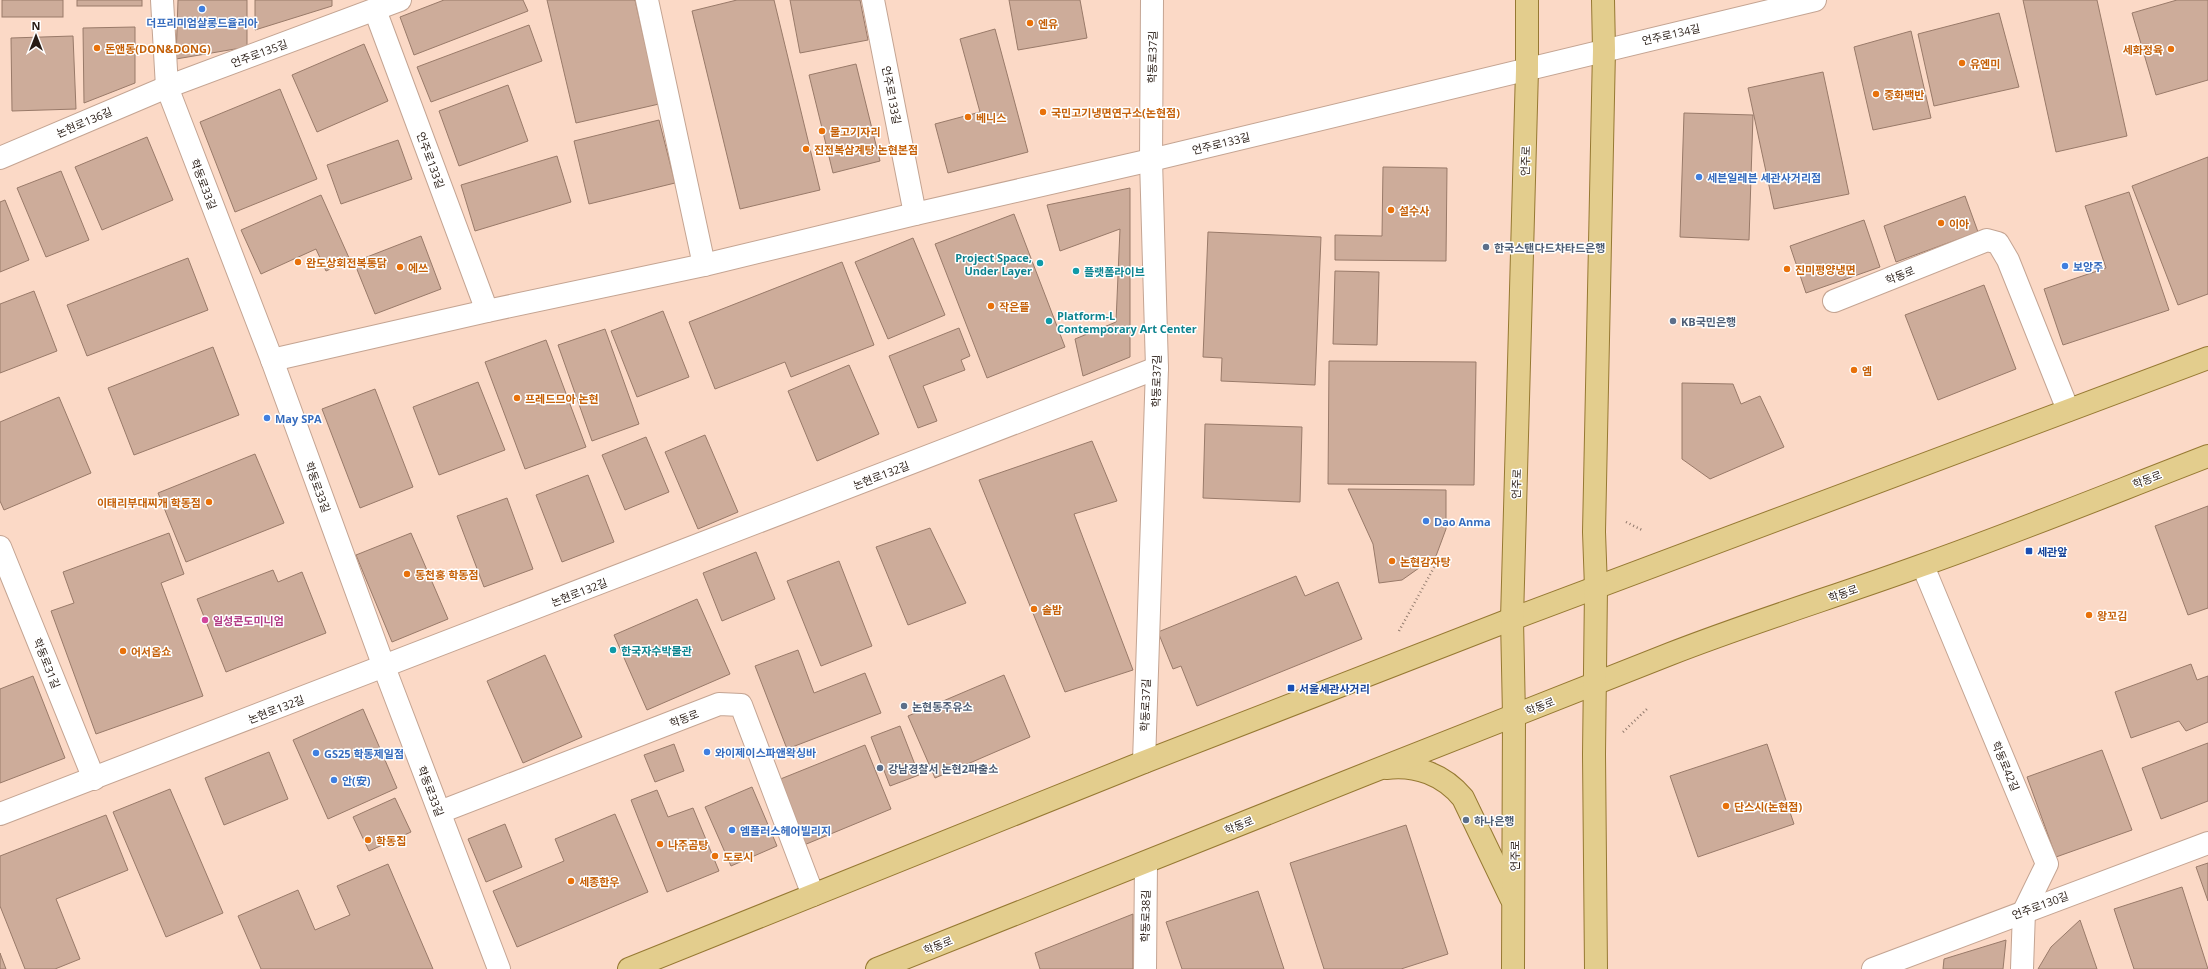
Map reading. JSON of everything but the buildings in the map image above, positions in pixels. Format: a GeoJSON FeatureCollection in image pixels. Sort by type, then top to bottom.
{"type":"FeatureCollection","features":[{"type":"Feature","properties":{"kind":"main road","name":"언주로"},"geometry":{"type":"LineString","coordinates":[[1513,969],[1514,716],[1512,619],[1527,70],[1527,0]]}},
{"type":"Feature","properties":{"kind":"main road"},"geometry":{"type":"LineString","coordinates":[[1596,969],[1596,588],[1594,532],[1604,50],[1603,0]]}},
{"type":"Feature","properties":{"kind":"main road"},"geometry":{"type":"LineString","coordinates":[[629,969],[1144,762],[1512,619],[2208,358]]}},
{"type":"Feature","properties":{"kind":"main road","name":"학동로"},"geometry":{"type":"LineString","coordinates":[[877,969],[1146,863],[1375,770],[1595,685],[1672,653],[1923,566],[2208,456]]}},
{"type":"Feature","properties":{"kind":"main road"},"geometry":{"type":"LineString","coordinates":[[1375,770],[1398,767],[1412,768],[1435,775],[1455,788],[1463,798],[1513,902]]}},
{"type":"Feature","properties":{"kind":"street","name":"학동로33길"},"geometry":{"type":"LineString","coordinates":[[162,0],[167,87],[272,360],[384,667],[499,969]]}},
{"type":"Feature","properties":{"kind":"street","name":"언주로135길"},"geometry":{"type":"LineString","coordinates":[[167,87],[351,9],[375,10],[400,0]]}},
{"type":"Feature","properties":{"kind":"street"},"geometry":{"type":"LineString","coordinates":[[647,0],[704,265]]}},
{"type":"Feature","properties":{"kind":"street","name":"언주로133길"},"geometry":{"type":"LineString","coordinates":[[873,0],[915,214]]}},
{"type":"Feature","properties":{"kind":"street","name":"학동로37길"},"geometry":{"type":"LineString","coordinates":[[1144,762],[1157,368],[1150,160],[1152,0]]}},
{"type":"Feature","properties":{"kind":"street","name":"언주로134길"},"geometry":{"type":"LineString","coordinates":[[1527,70],[1604,50],[1815,0]]}},
{"type":"Feature","properties":{"kind":"street","name":"언주로133길"},"geometry":{"type":"LineString","coordinates":[[375,10],[487,311]]}},
{"type":"Feature","properties":{"kind":"street","name":"언주로133길"},"geometry":{"type":"LineString","coordinates":[[272,360],[487,311],[704,265],[1527,70]]}},
{"type":"Feature","properties":{"kind":"street","name":"논현로136길"},"geometry":{"type":"LineString","coordinates":[[0,158],[167,87]]}},
{"type":"Feature","properties":{"kind":"street","name":"학동로"},"geometry":{"type":"LineString","coordinates":[[1834,301],[1987,240],[1998,243],[2008,260],[2068,410]]}},
{"type":"Feature","properties":{"kind":"street","name":"논현로132길"},"geometry":{"type":"LineString","coordinates":[[0,814],[1157,368]]}},
{"type":"Feature","properties":{"kind":"street","name":"학동로31길"},"geometry":{"type":"LineString","coordinates":[[0,547],[94,779]]}},
{"type":"Feature","properties":{"kind":"street","name":"학동로42길"},"geometry":{"type":"LineString","coordinates":[[1923,566],[2047,864],[2024,911],[2022,969]]}},
{"type":"Feature","properties":{"kind":"street","name":"학동로"},"geometry":{"type":"LineString","coordinates":[[440,812],[718,704],[741,705],[812,895]]}},
{"type":"Feature","properties":{"kind":"street","name":"언주로130길"},"geometry":{"type":"LineString","coordinates":[[1873,969],[2208,843]]}},
{"type":"Feature","properties":{"kind":"street","name":"학동로38길"},"geometry":{"type":"LineString","coordinates":[[1144,969],[1146,863]]}},
{"type":"Feature","properties":{"kind":"path"},"geometry":{"type":"LineString","coordinates":[[1626,522],[1642,530]]}},
{"type":"Feature","properties":{"kind":"path"},"geometry":{"type":"LineString","coordinates":[[1396,637],[1437,562]]}},
{"type":"Feature","properties":{"kind":"path"},"geometry":{"type":"LineString","coordinates":[[1622,732],[1648,708]]}},
{"type":"Feature","properties":{"kind":"place","name":"더프리미엄살롱드율리아"},"geometry":{"type":"Point","coordinates":[202,9]}},
{"type":"Feature","properties":{"kind":"place","name":"엔유"},"geometry":{"type":"Point","coordinates":[1030,23]}},
{"type":"Feature","properties":{"kind":"place","name":"돈앤동(DON&DONG)"},"geometry":{"type":"Point","coordinates":[97,48]}},
{"type":"Feature","properties":{"kind":"place","name":"세화정육"},"geometry":{"type":"Point","coordinates":[2171,49]}},
{"type":"Feature","properties":{"kind":"place","name":"유엔미"},"geometry":{"type":"Point","coordinates":[1962,63]}},
{"type":"Feature","properties":{"kind":"place","name":"중화백반"},"geometry":{"type":"Point","coordinates":[1876,94]}},
{"type":"Feature","properties":{"kind":"place","name":"국민고기냉면연구소(논현점)"},"geometry":{"type":"Point","coordinates":[1043,112]}},
{"type":"Feature","properties":{"kind":"place","name":"베니스"},"geometry":{"type":"Point","coordinates":[968,117]}},
{"type":"Feature","properties":{"kind":"place","name":"물고기자리"},"geometry":{"type":"Point","coordinates":[822,131]}},
{"type":"Feature","properties":{"kind":"place","name":"진전복삼계탕 논현본점"},"geometry":{"type":"Point","coordinates":[806,149]}},
{"type":"Feature","properties":{"kind":"place","name":"세븐일레븐 세관사거리점"},"geometry":{"type":"Point","coordinates":[1699,177]}},
{"type":"Feature","properties":{"kind":"place","name":"설수사"},"geometry":{"type":"Point","coordinates":[1391,210]}},
{"type":"Feature","properties":{"kind":"place","name":"이아"},"geometry":{"type":"Point","coordinates":[1941,223]}},
{"type":"Feature","properties":{"kind":"place","name":"한국스탠다드차타드은행"},"geometry":{"type":"Point","coordinates":[1486,247]}},
{"type":"Feature","properties":{"kind":"place","name":"완도상회전복통닭"},"geometry":{"type":"Point","coordinates":[298,262]}},
{"type":"Feature","properties":{"kind":"place","name":"Project Space, Under Layer"},"geometry":{"type":"Point","coordinates":[1040,263]}},
{"type":"Feature","properties":{"kind":"place","name":"보앙주"},"geometry":{"type":"Point","coordinates":[2065,266]}},
{"type":"Feature","properties":{"kind":"place","name":"에쓰"},"geometry":{"type":"Point","coordinates":[400,267]}},
{"type":"Feature","properties":{"kind":"place","name":"진미평양냉면"},"geometry":{"type":"Point","coordinates":[1787,269]}},
{"type":"Feature","properties":{"kind":"place","name":"플랫폼라이브"},"geometry":{"type":"Point","coordinates":[1076,271]}},
{"type":"Feature","properties":{"kind":"place","name":"작은뜰"},"geometry":{"type":"Point","coordinates":[991,306]}},
{"type":"Feature","properties":{"kind":"place","name":"Platform-L Contemporary Art Center"},"geometry":{"type":"Point","coordinates":[1049,321]}},
{"type":"Feature","properties":{"kind":"place","name":"KB국민은행"},"geometry":{"type":"Point","coordinates":[1673,321]}},
{"type":"Feature","properties":{"kind":"place","name":"엠"},"geometry":{"type":"Point","coordinates":[1854,370]}},
{"type":"Feature","properties":{"kind":"place","name":"프레드므아 논현"},"geometry":{"type":"Point","coordinates":[517,398]}},
{"type":"Feature","properties":{"kind":"place","name":"May SPA"},"geometry":{"type":"Point","coordinates":[267,418]}},
{"type":"Feature","properties":{"kind":"place","name":"이태리부대찌개 학동점"},"geometry":{"type":"Point","coordinates":[209,502]}},
{"type":"Feature","properties":{"kind":"place","name":"Dao Anma"},"geometry":{"type":"Point","coordinates":[1426,521]}},
{"type":"Feature","properties":{"kind":"place","name":"세관앞"},"geometry":{"type":"Point","coordinates":[2029,551]}},
{"type":"Feature","properties":{"kind":"place","name":"논현감자탕"},"geometry":{"type":"Point","coordinates":[1392,561]}},
{"type":"Feature","properties":{"kind":"place","name":"동천홍 학동점"},"geometry":{"type":"Point","coordinates":[407,574]}},
{"type":"Feature","properties":{"kind":"place","name":"솔밤"},"geometry":{"type":"Point","coordinates":[1034,609]}},
{"type":"Feature","properties":{"kind":"place","name":"왕꼬김"},"geometry":{"type":"Point","coordinates":[2089,615]}},
{"type":"Feature","properties":{"kind":"place","name":"일성콘도미니엄"},"geometry":{"type":"Point","coordinates":[205,620]}},
{"type":"Feature","properties":{"kind":"place","name":"한국자수박물관"},"geometry":{"type":"Point","coordinates":[613,650]}},
{"type":"Feature","properties":{"kind":"place","name":"어서옵쇼"},"geometry":{"type":"Point","coordinates":[123,651]}},
{"type":"Feature","properties":{"kind":"place","name":"서울세관사거리"},"geometry":{"type":"Point","coordinates":[1291,688]}},
{"type":"Feature","properties":{"kind":"place","name":"논현동주유소"},"geometry":{"type":"Point","coordinates":[904,706]}},
{"type":"Feature","properties":{"kind":"place","name":"와이제이스파앤왁싱바"},"geometry":{"type":"Point","coordinates":[707,752]}},
{"type":"Feature","properties":{"kind":"place","name":"GS25 학동제일점"},"geometry":{"type":"Point","coordinates":[316,753]}},
{"type":"Feature","properties":{"kind":"place","name":"강남경찰서 논현2파출소"},"geometry":{"type":"Point","coordinates":[880,768]}},
{"type":"Feature","properties":{"kind":"place","name":"안(安)"},"geometry":{"type":"Point","coordinates":[334,780]}},
{"type":"Feature","properties":{"kind":"place","name":"단스시(논현점)"},"geometry":{"type":"Point","coordinates":[1726,806]}},
{"type":"Feature","properties":{"kind":"place","name":"하나은행"},"geometry":{"type":"Point","coordinates":[1466,820]}},
{"type":"Feature","properties":{"kind":"place","name":"엠플러스헤어빌리지"},"geometry":{"type":"Point","coordinates":[732,830]}},
{"type":"Feature","properties":{"kind":"place","name":"학동집"},"geometry":{"type":"Point","coordinates":[368,840]}},
{"type":"Feature","properties":{"kind":"place","name":"나주곰탕"},"geometry":{"type":"Point","coordinates":[660,844]}},
{"type":"Feature","properties":{"kind":"place","name":"도로시"},"geometry":{"type":"Point","coordinates":[715,856]}},
{"type":"Feature","properties":{"kind":"place","name":"세종한우"},"geometry":{"type":"Point","coordinates":[571,881]}}]}
